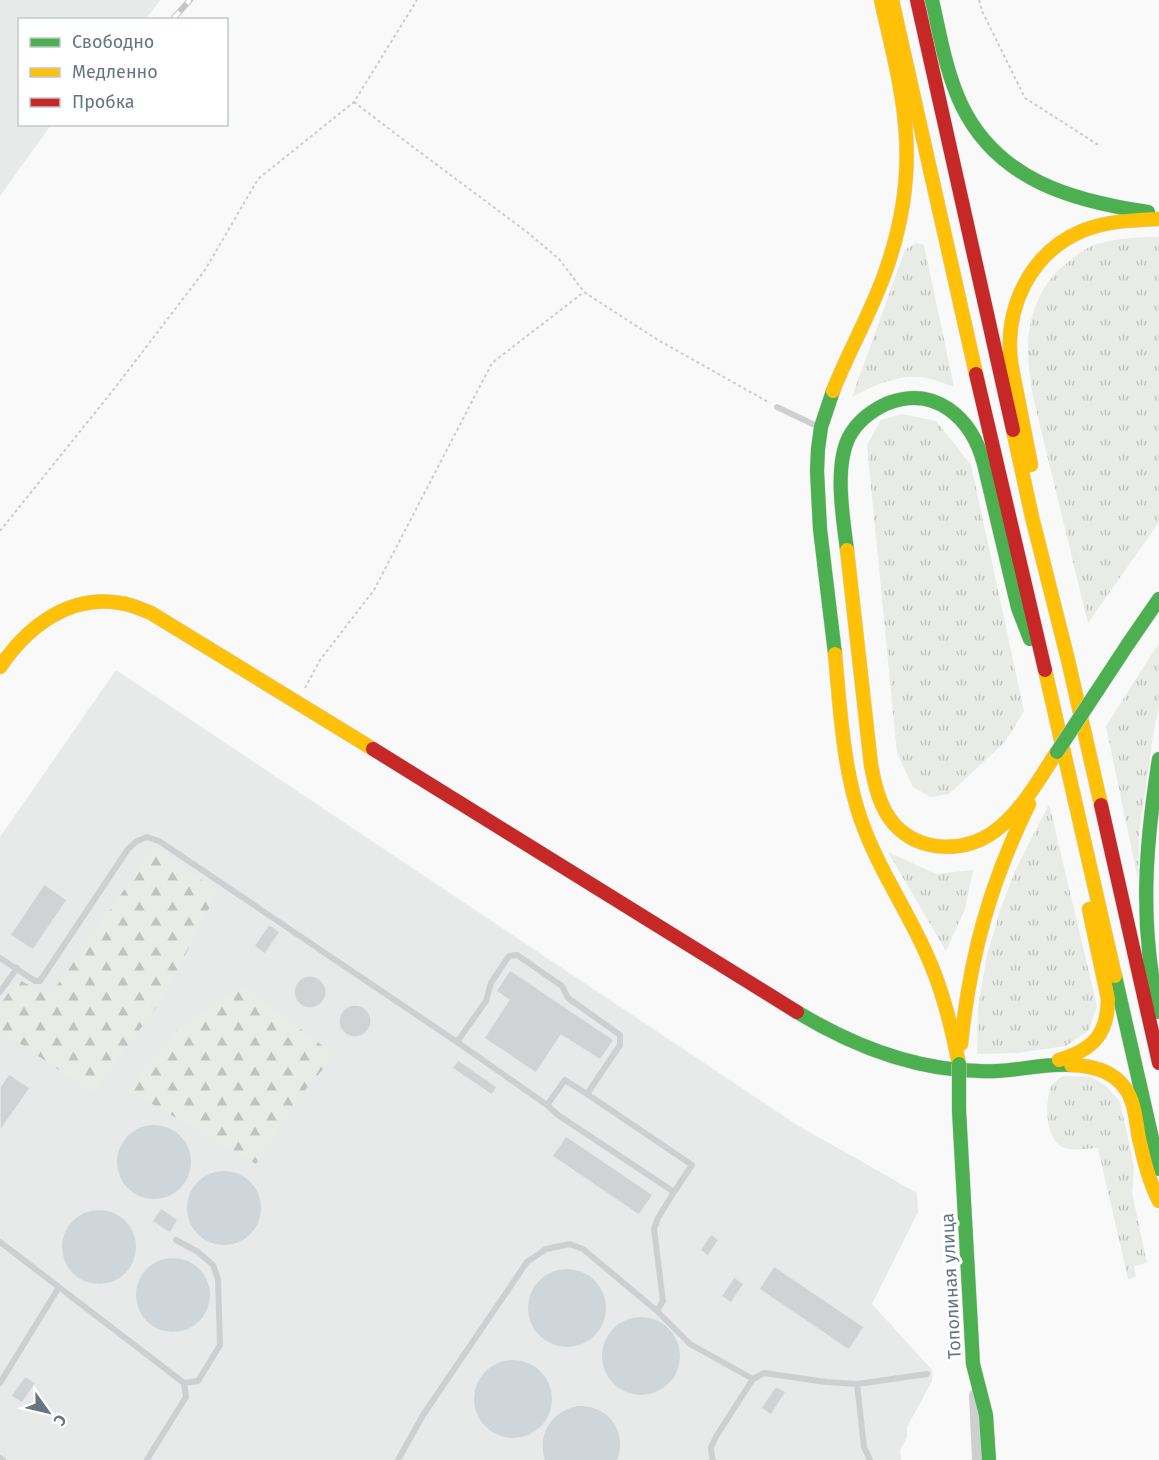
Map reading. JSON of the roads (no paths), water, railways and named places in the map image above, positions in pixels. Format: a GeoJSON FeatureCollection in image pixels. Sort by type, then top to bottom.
{"type":"FeatureCollection","features":[{"type":"Feature","properties":{"kind":"main road"},"geometry":{"type":"LineString","coordinates":[[881,0],[904,114],[907,171],[905,192],[898,230],[887,267],[834,390],[821,428],[818,447],[818,489],[840,708],[856,805],[874,853],[935,972],[948,1014],[959,1065]]}},
{"type":"Feature","properties":{"kind":"main road"},"geometry":{"type":"LineString","coordinates":[[892,0],[1159,1169]]}},
{"type":"Feature","properties":{"kind":"main road"},"geometry":{"type":"LineString","coordinates":[[917,0],[1032,517],[1070,672],[1159,1063]]}},
{"type":"Feature","properties":{"kind":"main road"},"geometry":{"type":"LineString","coordinates":[[932,0],[949,69],[961,105],[972,125],[999,155],[1027,176],[1066,195],[1159,214]]}},
{"type":"Feature","properties":{"kind":"main road"},"geometry":{"type":"LineString","coordinates":[[1032,517],[1031,464],[1010,346],[1012,321],[1021,290],[1043,257],[1075,234],[1099,225],[1159,219]]}},
{"type":"Feature","properties":{"kind":"main road"},"geometry":{"type":"LineString","coordinates":[[1029,798],[987,837],[975,843],[954,848],[934,847],[916,841],[891,820],[882,804],[874,776],[863,706],[841,478],[841,464],[847,440],[860,421],[870,412],[881,405],[912,397],[931,400],[942,405],[968,427],[974,436],[983,461],[1020,614],[1045,670]]}},
{"type":"Feature","properties":{"kind":"main road"},"geometry":{"type":"LineString","coordinates":[[959,1065],[964,1014],[974,953],[989,900],[1029,798],[1159,599]]}},
{"type":"Feature","properties":{"kind":"main road"},"geometry":{"type":"LineString","coordinates":[[0,667],[25,634],[39,622],[52,614],[83,603],[116,602],[151,614],[298,702],[834,1034],[884,1055],[922,1066],[984,1072],[1081,1065],[1108,1072],[1124,1086],[1131,1101],[1152,1186],[1159,1201]]}},
{"type":"Feature","properties":{"kind":"main road"},"geometry":{"type":"LineString","coordinates":[[1159,759],[1152,802],[1145,891],[1149,965],[1159,1011]]}},
{"type":"Feature","properties":{"kind":"main road"},"geometry":{"type":"LineString","coordinates":[[1037,1067],[1072,1057],[1083,1051],[1100,1035],[1108,1019],[1108,999],[1087,898],[1088,857]]}},
{"type":"Feature","properties":{"kind":"main road","name":"Тополиная улица"},"geometry":{"type":"LineString","coordinates":[[959,1065],[959,1110],[973,1364]]}},
{"type":"Feature","properties":{"kind":"main road"},"geometry":{"type":"LineString","coordinates":[[973,1364],[986,1415],[989,1460]]}},
{"type":"Feature","properties":{"kind":"street","name":"Тополиная улица"},"geometry":{"type":"LineString","coordinates":[[973,1364],[978,1460]]}},
{"type":"Feature","properties":{"kind":"lane"},"geometry":{"type":"LineString","coordinates":[[777,407],[821,428]]}},
{"type":"Feature","properties":{"kind":"lane"},"geometry":{"type":"LineString","coordinates":[[0,958],[35,981],[40,981],[128,849],[137,841],[147,837],[159,841],[674,1192]]}},
{"type":"Feature","properties":{"kind":"lane"},"geometry":{"type":"LineString","coordinates":[[457,1042],[486,1001],[491,983],[509,956],[517,955],[562,986],[567,998],[620,1035],[621,1045],[587,1094]]}},
{"type":"Feature","properties":{"kind":"lane"},"geometry":{"type":"LineString","coordinates":[[0,992],[16,968]]}},
{"type":"Feature","properties":{"kind":"lane"},"geometry":{"type":"LineString","coordinates":[[547,1105],[565,1080],[692,1165],[658,1218],[654,1229],[663,1301],[657,1311]]}},
{"type":"Feature","properties":{"kind":"lane"},"geometry":{"type":"LineString","coordinates":[[176,1240],[198,1252],[213,1265],[218,1279],[220,1345],[198,1381],[184,1383]]}},
{"type":"Feature","properties":{"kind":"lane"},"geometry":{"type":"LineString","coordinates":[[0,1242],[184,1383],[186,1397],[147,1460]]}},
{"type":"Feature","properties":{"kind":"lane"},"geometry":{"type":"LineString","coordinates":[[398,1460],[423,1415],[527,1262],[546,1249],[570,1244],[583,1249],[657,1311],[690,1344],[753,1379]]}},
{"type":"Feature","properties":{"kind":"lane"},"geometry":{"type":"LineString","coordinates":[[0,1383],[58,1287]]}},
{"type":"Feature","properties":{"kind":"lane"},"geometry":{"type":"LineString","coordinates":[[713,1460],[711,1447],[714,1441],[753,1379],[764,1373],[857,1384],[927,1374]]}},
{"type":"Feature","properties":{"kind":"lane"},"geometry":{"type":"LineString","coordinates":[[857,1384],[864,1448],[870,1460]]}},
{"type":"Feature","properties":{"kind":"railway"},"geometry":{"type":"LineString","coordinates":[[174,18],[190,0]]}}]}
